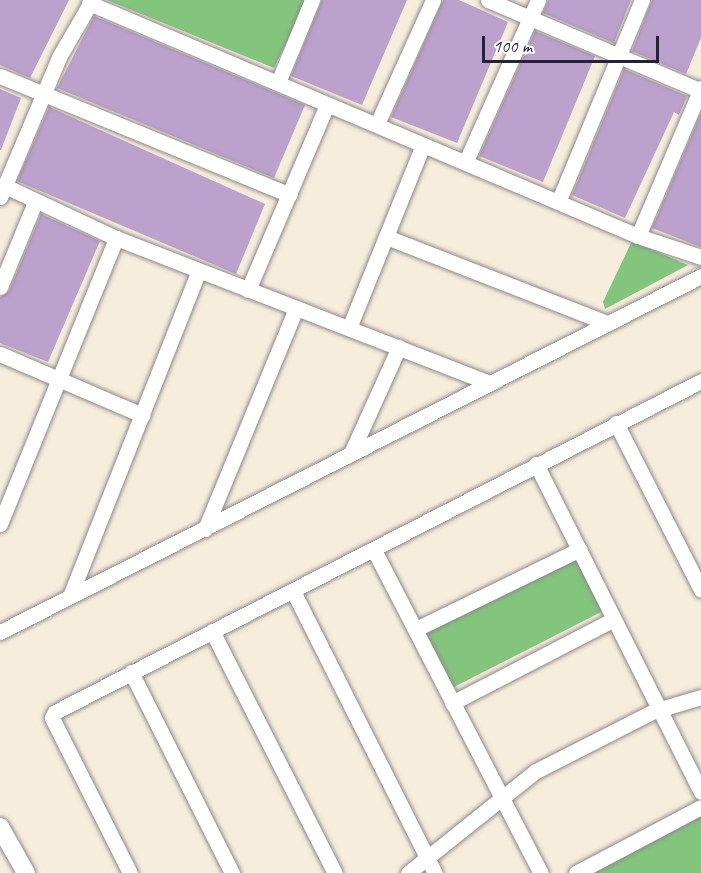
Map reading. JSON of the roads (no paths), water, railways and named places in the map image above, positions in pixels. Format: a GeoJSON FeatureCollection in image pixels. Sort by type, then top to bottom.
{"type":"FeatureCollection","features":[{"type":"Feature","properties":{"kind":"main road"},"geometry":{"type":"LineString","coordinates":[[0,826],[26,873]]}},
{"type":"Feature","properties":{"kind":"street"},"geometry":{"type":"LineString","coordinates":[[279,80],[312,0]]}},
{"type":"Feature","properties":{"kind":"street"},"geometry":{"type":"LineString","coordinates":[[377,124],[433,0]]}},
{"type":"Feature","properties":{"kind":"street"},"geometry":{"type":"LineString","coordinates":[[488,0],[701,90],[638,236]]}},
{"type":"Feature","properties":{"kind":"street"},"geometry":{"type":"LineString","coordinates":[[466,161],[538,0]]}},
{"type":"Feature","properties":{"kind":"street"},"geometry":{"type":"LineString","coordinates":[[559,200],[642,0]]}},
{"type":"Feature","properties":{"kind":"street"},"geometry":{"type":"LineString","coordinates":[[489,383],[116,238],[35,202],[2,192],[43,95],[91,2],[279,80],[327,105],[559,200],[638,236],[701,256]]}},
{"type":"Feature","properties":{"kind":"street"},"geometry":{"type":"LineString","coordinates":[[0,76],[290,195]]}},
{"type":"Feature","properties":{"kind":"street"},"geometry":{"type":"LineString","coordinates":[[248,290],[327,105]]}},
{"type":"Feature","properties":{"kind":"street"},"geometry":{"type":"LineString","coordinates":[[349,328],[389,238],[423,145]]}},
{"type":"Feature","properties":{"kind":"street"},"geometry":{"type":"LineString","coordinates":[[0,287],[35,202]]}},
{"type":"Feature","properties":{"kind":"street"},"geometry":{"type":"LineString","coordinates":[[0,524],[61,379],[116,238]]}},
{"type":"Feature","properties":{"kind":"street"},"geometry":{"type":"LineString","coordinates":[[389,238],[607,323]]}},
{"type":"Feature","properties":{"kind":"street"},"geometry":{"type":"LineString","coordinates":[[70,596],[199,271]]}},
{"type":"Feature","properties":{"kind":"street"},"geometry":{"type":"LineString","coordinates":[[2,625],[70,596],[205,530],[352,451],[701,276]]}},
{"type":"Feature","properties":{"kind":"street"},"geometry":{"type":"LineString","coordinates":[[205,530],[296,308]]}},
{"type":"Feature","properties":{"kind":"street"},"geometry":{"type":"LineString","coordinates":[[352,451],[399,347]]}},
{"type":"Feature","properties":{"kind":"street"},"geometry":{"type":"LineString","coordinates":[[0,354],[142,416]]}},
{"type":"Feature","properties":{"kind":"street"},"geometry":{"type":"LineString","coordinates":[[130,873],[52,718],[131,672],[374,550],[536,464],[701,381]]}},
{"type":"Feature","properties":{"kind":"street"},"geometry":{"type":"LineString","coordinates":[[616,423],[701,590]]}},
{"type":"Feature","properties":{"kind":"street"},"geometry":{"type":"LineString","coordinates":[[536,464],[701,792]]}},
{"type":"Feature","properties":{"kind":"street"},"geometry":{"type":"LineString","coordinates":[[416,629],[580,549]]}},
{"type":"Feature","properties":{"kind":"street"},"geometry":{"type":"LineString","coordinates":[[374,550],[541,873]]}},
{"type":"Feature","properties":{"kind":"street"},"geometry":{"type":"LineString","coordinates":[[293,591],[435,873]]}},
{"type":"Feature","properties":{"kind":"street"},"geometry":{"type":"LineString","coordinates":[[452,704],[614,619]]}},
{"type":"Feature","properties":{"kind":"street"},"geometry":{"type":"LineString","coordinates":[[212,631],[335,873]]}},
{"type":"Feature","properties":{"kind":"street"},"geometry":{"type":"LineString","coordinates":[[131,672],[232,873]]}},
{"type":"Feature","properties":{"kind":"street"},"geometry":{"type":"LineString","coordinates":[[408,873],[502,797],[567,753],[660,710],[701,697]]}},
{"type":"Feature","properties":{"kind":"street"},"geometry":{"type":"LineString","coordinates":[[576,873],[701,807]]}}]}
